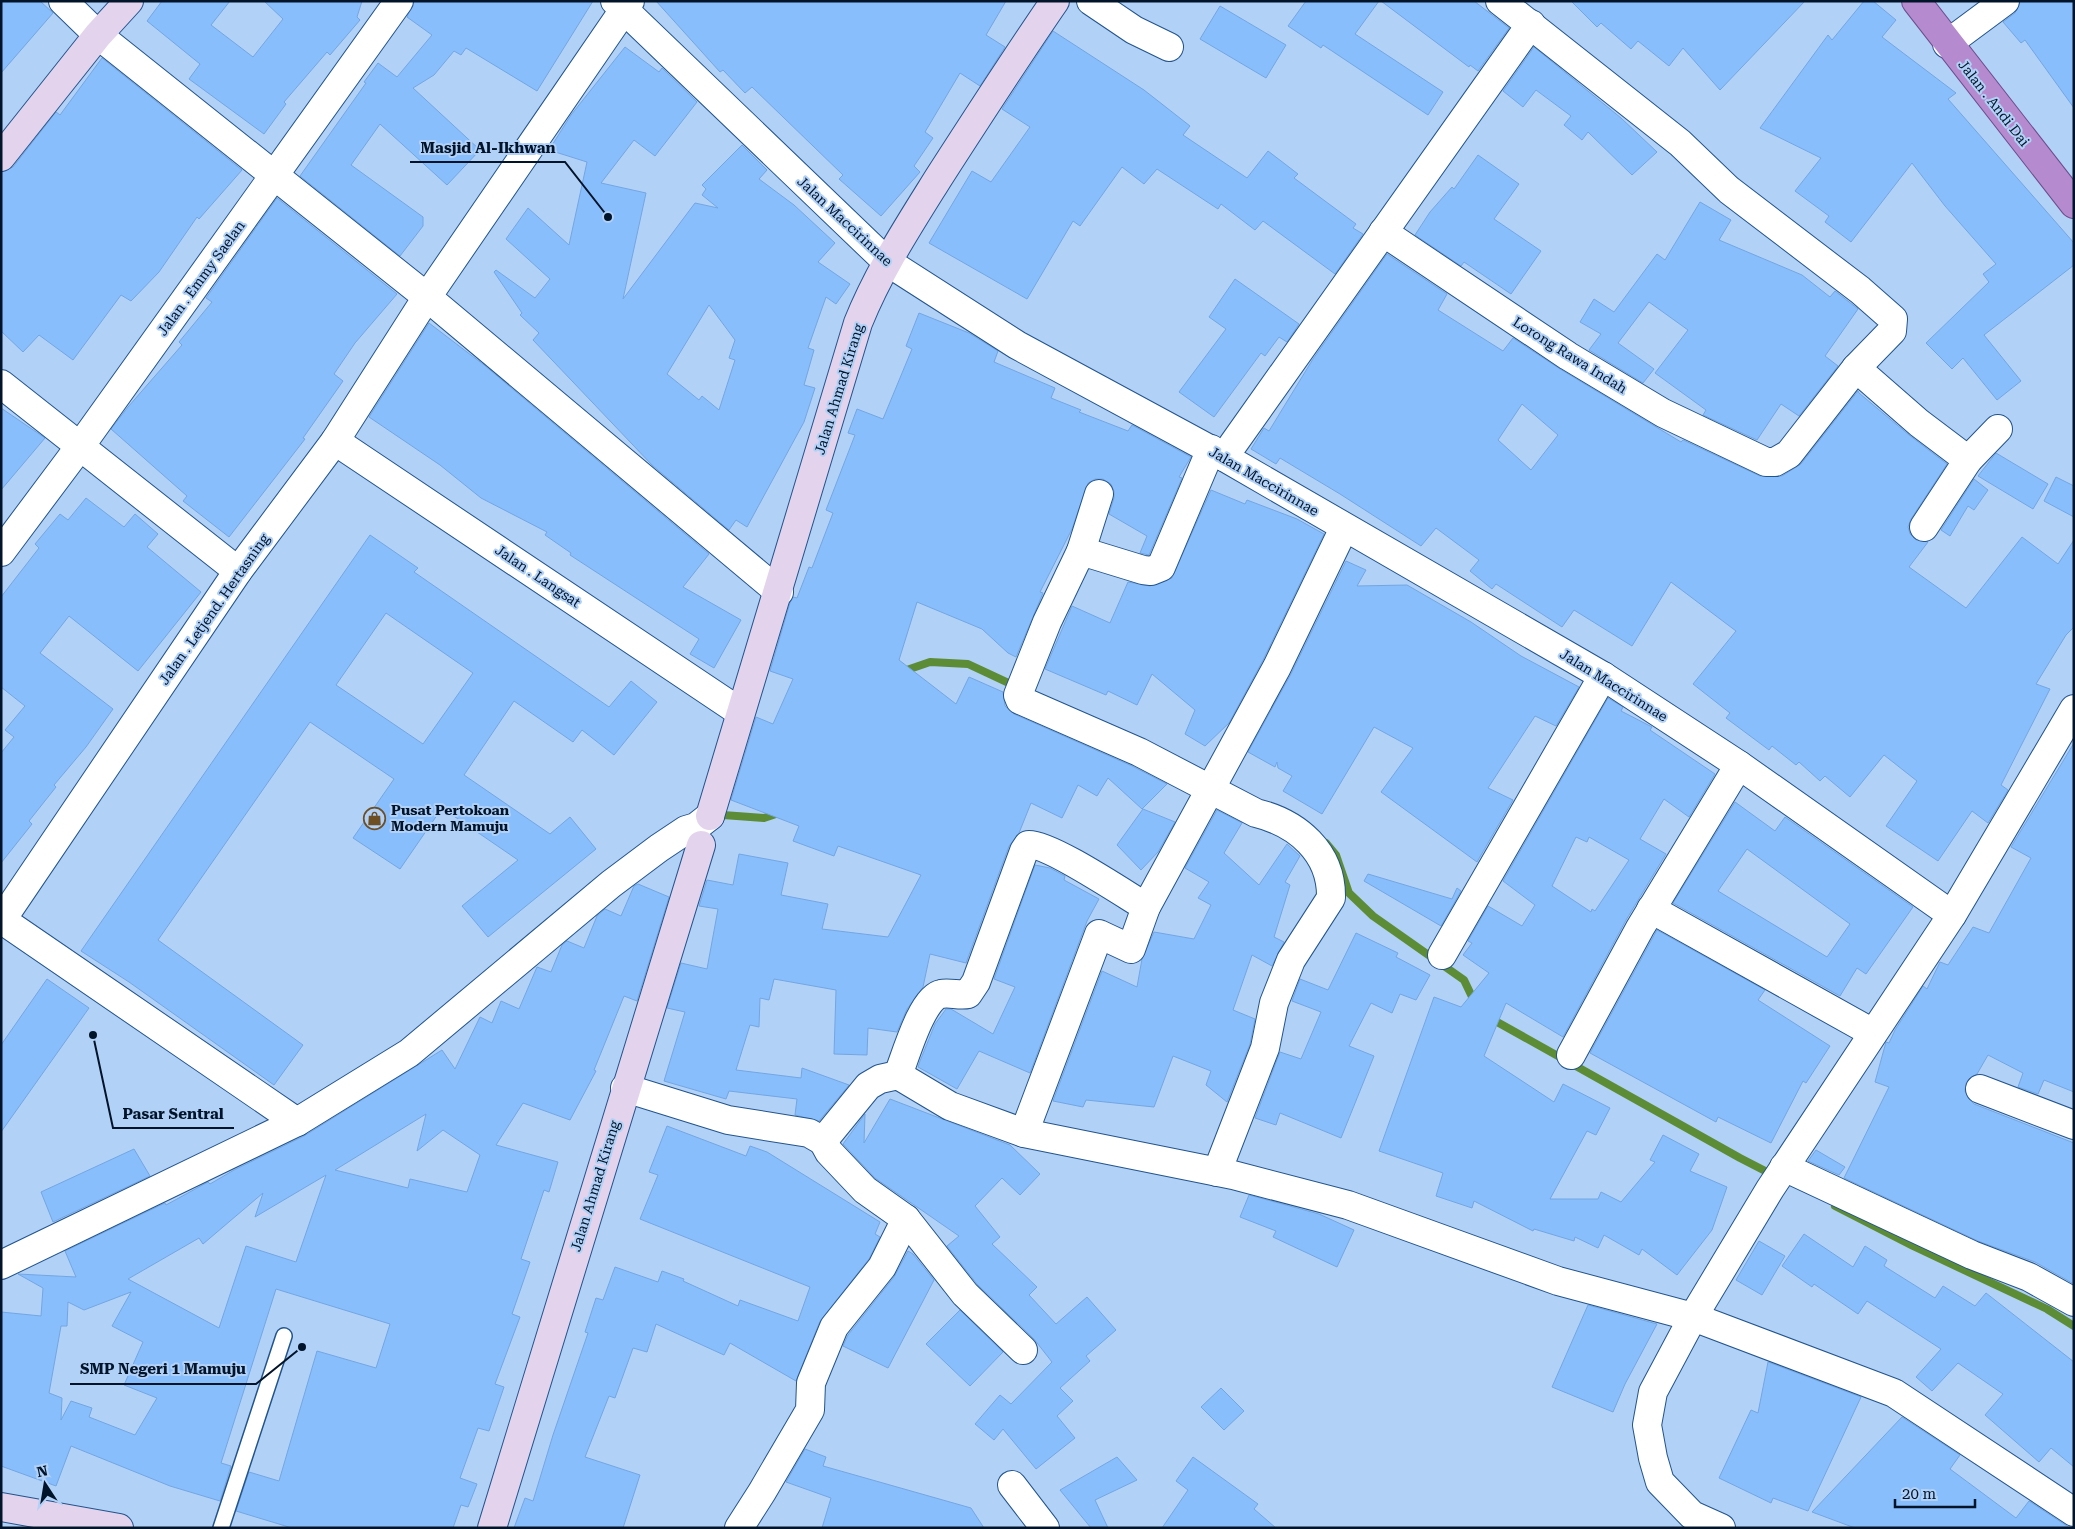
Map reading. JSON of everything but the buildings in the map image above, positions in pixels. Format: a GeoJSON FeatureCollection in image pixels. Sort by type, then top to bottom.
{"type":"FeatureCollection","features":[{"type":"Feature","properties":{"kind":"highway","name":"Jalan . Andi Dai"},"geometry":{"type":"LineString","coordinates":[[1916,1],[1948,44],[2072,197]]}},
{"type":"Feature","properties":{"kind":"main road"},"geometry":{"type":"LineString","coordinates":[[1,157],[98,35],[129,1]]}},
{"type":"Feature","properties":{"kind":"main road","name":"Jalan Ahmad Kirang"},"geometry":{"type":"LineString","coordinates":[[710,816],[858,324],[886,261],[994,90],[1055,1]]}},
{"type":"Feature","properties":{"kind":"main road","name":"Jalan Ahmad Kirang"},"geometry":{"type":"LineString","coordinates":[[492,1528],[625,1088],[701,845]]}},
{"type":"Feature","properties":{"kind":"main road"},"geometry":{"type":"LineString","coordinates":[[1,1507],[119,1528]]}},
{"type":"Feature","properties":{"kind":"street"},"geometry":{"type":"LineString","coordinates":[[63,1],[98,35],[427,297],[778,592]]}},
{"type":"Feature","properties":{"kind":"street","name":"Jalan . Emmy Saelan"},"geometry":{"type":"LineString","coordinates":[[1,552],[81,445],[399,1]]}},
{"type":"Feature","properties":{"kind":"street"},"geometry":{"type":"LineString","coordinates":[[1091,1],[1134,30],[1169,47]]}},
{"type":"Feature","properties":{"kind":"street"},"geometry":{"type":"LineString","coordinates":[[1500,1],[1680,143],[1728,190],[1889,314],[1894,324],[1892,331],[1856,368],[1919,423],[1968,460]]}},
{"type":"Feature","properties":{"kind":"street"},"geometry":{"type":"LineString","coordinates":[[1948,44],[2005,1]]}},
{"type":"Feature","properties":{"kind":"street","name":"Jalan Maccirinnae"},"geometry":{"type":"LineString","coordinates":[[623,4],[886,261],[1017,344],[1217,453],[1603,676],[1739,765],[1952,915]]}},
{"type":"Feature","properties":{"kind":"street","name":"Jalan . Letjend. Hertasning"},"geometry":{"type":"LineString","coordinates":[[1,920],[238,571],[335,441],[427,297],[623,4]]}},
{"type":"Feature","properties":{"kind":"street"},"geometry":{"type":"LineString","coordinates":[[1082,551],[1143,570],[1151,571],[1161,567],[1217,453],[1383,232],[1531,24]]}},
{"type":"Feature","properties":{"kind":"street","name":"Lorong Rawa Indah"},"geometry":{"type":"LineString","coordinates":[[1383,232],[1568,356],[1663,413],[1766,462],[1781,460],[1789,454],[1856,368]]}},
{"type":"Feature","properties":{"kind":"street"},"geometry":{"type":"LineString","coordinates":[[1,384],[81,445],[238,571]]}},
{"type":"Feature","properties":{"kind":"street"},"geometry":{"type":"LineString","coordinates":[[1924,527],[1968,460],[1998,429]]}},
{"type":"Feature","properties":{"kind":"street","name":"Jalan . Langsat"},"geometry":{"type":"LineString","coordinates":[[335,441],[740,712]]}},
{"type":"Feature","properties":{"kind":"street"},"geometry":{"type":"LineString","coordinates":[[1099,494],[1082,551],[1047,622],[1018,697],[1027,703],[1218,779],[1256,813],[1271,816],[1291,826],[1311,842],[1323,858],[1332,888],[1331,898],[1291,960],[1274,1003],[1265,1048],[1217,1172]]}},
{"type":"Feature","properties":{"kind":"street"},"geometry":{"type":"LineString","coordinates":[[1024,1133],[1099,934],[1131,949],[1146,907],[1218,779],[1277,667],[1344,528]]}},
{"type":"Feature","properties":{"kind":"street"},"geometry":{"type":"LineString","coordinates":[[1442,954],[1603,676]]}},
{"type":"Feature","properties":{"kind":"street"},"geometry":{"type":"LineString","coordinates":[[1721,1528],[1692,1514],[1660,1482],[1647,1425],[1653,1392],[1693,1317],[1770,1190],[1952,915],[2074,709]]}},
{"type":"Feature","properties":{"kind":"street"},"geometry":{"type":"LineString","coordinates":[[1571,1055],[1651,909],[1739,765]]}},
{"type":"Feature","properties":{"kind":"street"},"geometry":{"type":"LineString","coordinates":[[1,1265],[297,1122],[409,1053],[611,884],[659,848],[686,830],[696,827],[710,816]]}},
{"type":"Feature","properties":{"kind":"street"},"geometry":{"type":"LineString","coordinates":[[898,1075],[923,1011],[932,998],[940,994],[968,994],[976,982],[1024,851],[1028,845],[1035,845],[1057,855],[1146,907]]}},
{"type":"Feature","properties":{"kind":"street"},"geometry":{"type":"LineString","coordinates":[[1651,909],[1873,1034]]}},
{"type":"Feature","properties":{"kind":"street"},"geometry":{"type":"LineString","coordinates":[[1,920],[297,1122]]}},
{"type":"Feature","properties":{"kind":"street"},"geometry":{"type":"LineString","coordinates":[[823,1141],[868,1086],[880,1078],[898,1075],[950,1106],[1024,1133],[1217,1172],[1348,1205],[1558,1281],[1693,1317],[1894,1393],[2074,1512]]}},
{"type":"Feature","properties":{"kind":"street"},"geometry":{"type":"LineString","coordinates":[[625,1088],[728,1120],[809,1133],[823,1141],[829,1152],[865,1190],[906,1219],[965,1294],[1023,1350]]}},
{"type":"Feature","properties":{"kind":"street"},"geometry":{"type":"LineString","coordinates":[[1980,1089],[2074,1125]]}},
{"type":"Feature","properties":{"kind":"street"},"geometry":{"type":"LineString","coordinates":[[1770,1190],[1972,1255],[2029,1277],[2074,1302]]}},
{"type":"Feature","properties":{"kind":"street"},"geometry":{"type":"LineString","coordinates":[[739,1528],[810,1410],[812,1383],[834,1326],[882,1267],[906,1219]]}},
{"type":"Feature","properties":{"kind":"street"},"geometry":{"type":"LineString","coordinates":[[1012,1486],[1045,1528]]}},
{"type":"Feature","properties":{"kind":"lane"},"geometry":{"type":"LineString","coordinates":[[221,1528],[284,1336]]}},
{"type":"Feature","properties":{"kind":"waterway"},"geometry":{"type":"LineString","coordinates":[[901,672],[930,662],[968,664],[1017,687]]}},
{"type":"Feature","properties":{"kind":"waterway"},"geometry":{"type":"LineString","coordinates":[[719,820],[723,815],[764,818],[779,813]]}},
{"type":"Feature","properties":{"kind":"waterway"},"geometry":{"type":"LineString","coordinates":[[1326,843],[1336,855],[1349,893],[1373,916],[1464,980],[1475,1003]]}},
{"type":"Feature","properties":{"kind":"waterway"},"geometry":{"type":"LineString","coordinates":[[1490,1018],[1773,1175]]}},
{"type":"Feature","properties":{"kind":"waterway"},"geometry":{"type":"LineString","coordinates":[[1835,1206],[1913,1246],[2047,1309],[2074,1326]]}},
{"type":"Feature","properties":{"kind":"place","name":"Masjid Al-Ikhwan"},"geometry":{"type":"Point","coordinates":[608,217]}},
{"type":"Feature","properties":{"kind":"place","name":"Pusat Pertokoan Modern Mamuju"},"geometry":{"type":"Point","coordinates":[375,818]}},
{"type":"Feature","properties":{"kind":"place","name":"Pasar Sentral"},"geometry":{"type":"Point","coordinates":[93,1035]}},
{"type":"Feature","properties":{"kind":"place","name":"SMP Negeri 1 Mamuju"},"geometry":{"type":"Point","coordinates":[302,1347]}}]}
